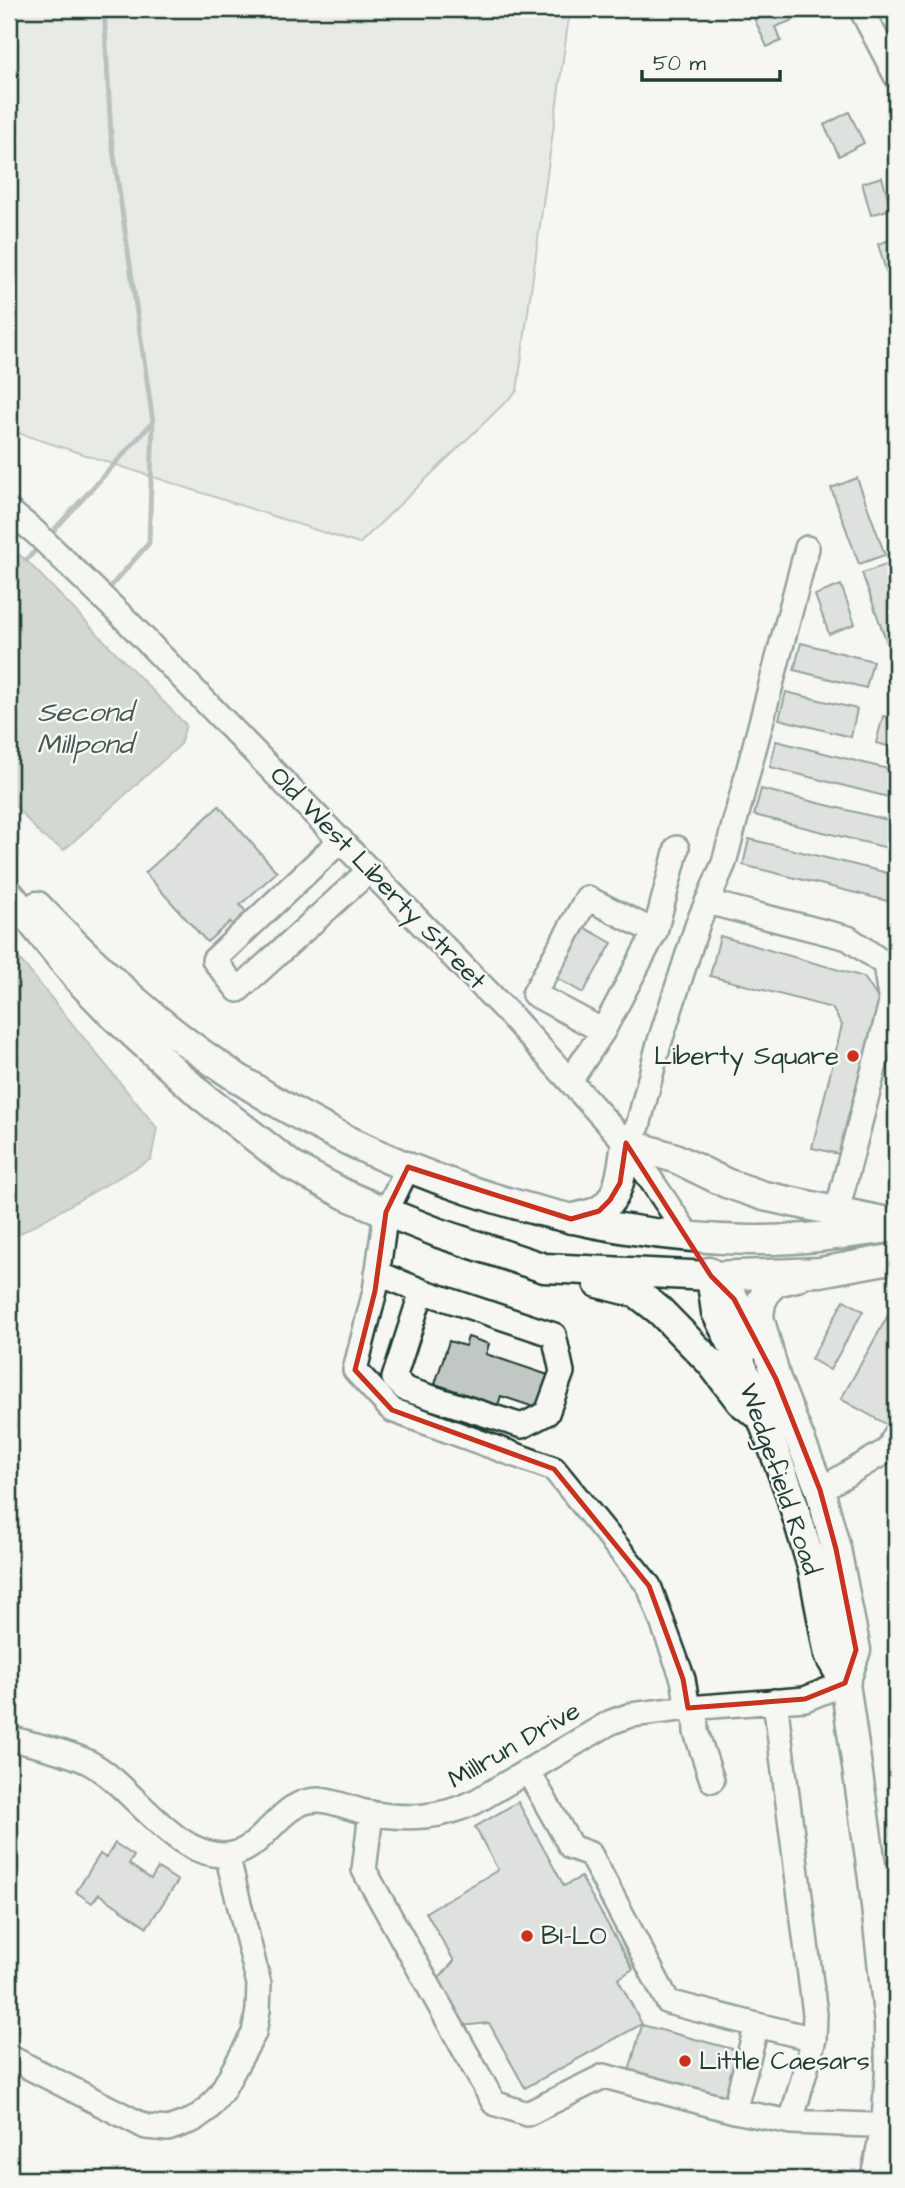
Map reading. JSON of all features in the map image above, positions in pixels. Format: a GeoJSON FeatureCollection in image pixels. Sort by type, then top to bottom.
{"type":"FeatureCollection","features":[{"type":"Feature","properties":{"kind":"main road"},"geometry":{"type":"LineString","coordinates":[[9,877],[116,982],[215,1063],[309,1121],[408,1167],[447,1182],[571,1219],[691,1238],[764,1240],[838,1236],[896,1225]]}},
{"type":"Feature","properties":{"kind":"main road"},"geometry":{"type":"LineString","coordinates":[[9,894],[79,980],[154,1055],[292,1166],[346,1195],[439,1233],[544,1268],[636,1293],[680,1330],[711,1363],[741,1402],[763,1419]]}},
{"type":"Feature","properties":{"kind":"main road"},"geometry":{"type":"LineString","coordinates":[[571,1219],[599,1211],[610,1200],[620,1182],[626,1143],[676,1158],[726,1182],[764,1196],[896,1225]]}},
{"type":"Feature","properties":{"kind":"main road","name":"Old West Liberty Street"},"geometry":{"type":"LineString","coordinates":[[691,1238],[711,1276]]}},
{"type":"Feature","properties":{"kind":"main road"},"geometry":{"type":"LineString","coordinates":[[776,1379],[759,1317],[761,1303],[768,1289],[776,1282],[896,1258]]}},
{"type":"Feature","properties":{"kind":"main road"},"geometry":{"type":"LineString","coordinates":[[544,1268],[711,1276],[820,1272]]}},
{"type":"Feature","properties":{"kind":"main road"},"geometry":{"type":"LineString","coordinates":[[711,1276],[734,1299],[776,1379]]}},
{"type":"Feature","properties":{"kind":"main road","name":"Wedgefield Road"},"geometry":{"type":"LineString","coordinates":[[711,1276],[716,1312],[740,1360],[763,1419],[790,1493],[813,1570],[829,1655],[845,1683],[884,1877],[891,2126],[875,2179]]}},
{"type":"Feature","properties":{"kind":"main road","name":"Wedgefield Road"},"geometry":{"type":"LineString","coordinates":[[776,1379],[820,1490],[836,1549],[856,1650],[845,1683]]}},
{"type":"Feature","properties":{"kind":"street"},"geometry":{"type":"LineString","coordinates":[[861,9],[896,76]]}},
{"type":"Feature","properties":{"kind":"street","name":"Old West Liberty Street"},"geometry":{"type":"LineString","coordinates":[[9,510],[127,621],[512,1017],[626,1143],[691,1238]]}},
{"type":"Feature","properties":{"kind":"street"},"geometry":{"type":"LineString","coordinates":[[626,1143],[638,1126],[658,1047],[698,923],[724,863],[807,548]]}},
{"type":"Feature","properties":{"kind":"street"},"geometry":{"type":"LineString","coordinates":[[341,840],[214,960],[238,990],[370,870]]}},
{"type":"Feature","properties":{"kind":"street"},"geometry":{"type":"LineString","coordinates":[[570,1081],[603,1031],[655,932],[677,848]]}},
{"type":"Feature","properties":{"kind":"street"},"geometry":{"type":"LineString","coordinates":[[512,1017],[534,994],[586,898],[655,932]]}},
{"type":"Feature","properties":{"kind":"street"},"geometry":{"type":"LineString","coordinates":[[707,902],[848,938],[885,964],[891,1003],[837,1211]]}},
{"type":"Feature","properties":{"kind":"street"},"geometry":{"type":"LineString","coordinates":[[534,994],[603,1031]]}},
{"type":"Feature","properties":{"kind":"street"},"geometry":{"type":"LineString","coordinates":[[408,1167],[386,1212],[375,1292],[355,1370],[392,1410],[554,1469],[649,1586],[683,1679],[712,1780]]}},
{"type":"Feature","properties":{"kind":"street"},"geometry":{"type":"LineString","coordinates":[[377,1273],[422,1291],[554,1335],[562,1372],[547,1413],[522,1426],[405,1389],[394,1378],[422,1291]]}},
{"type":"Feature","properties":{"kind":"street"},"geometry":{"type":"LineString","coordinates":[[410,1417],[420,1393]]}},
{"type":"Feature","properties":{"kind":"street"},"geometry":{"type":"LineString","coordinates":[[493,1447],[504,1421]]}},
{"type":"Feature","properties":{"kind":"street"},"geometry":{"type":"LineString","coordinates":[[820,1490],[888,1450],[896,1434]]}},
{"type":"Feature","properties":{"kind":"street","name":"Millrun Drive"},"geometry":{"type":"LineString","coordinates":[[227,1855],[241,1851],[257,1841],[280,1815],[310,1800],[326,1800],[371,1813],[435,1816],[454,1812],[611,1721],[631,1715],[691,1707],[805,1699],[845,1683]]}},
{"type":"Feature","properties":{"kind":"street"},"geometry":{"type":"LineString","coordinates":[[775,1701],[815,2014],[814,2039],[791,2122]]}},
{"type":"Feature","properties":{"kind":"street"},"geometry":{"type":"LineString","coordinates":[[9,1738],[86,1761],[108,1775],[173,1835],[211,1854],[227,1855],[259,1984],[254,2033],[222,2091],[208,2109],[193,2120],[169,2129],[146,2127],[9,2057]]}},
{"type":"Feature","properties":{"kind":"street"},"geometry":{"type":"LineString","coordinates":[[528,1771],[570,1847],[590,1854],[668,2002],[814,2039]]}},
{"type":"Feature","properties":{"kind":"street"},"geometry":{"type":"LineString","coordinates":[[371,1813],[364,1870],[494,2102],[527,2114],[604,2076],[734,2112],[791,2122],[891,2126]]}},
{"type":"Feature","properties":{"kind":"street"},"geometry":{"type":"LineString","coordinates":[[734,2112],[757,2025]]}},
{"type":"Feature","properties":{"kind":"highlighted area"},"geometry":{"type":"Polygon","coordinates":[[[626,1143],[711,1276],[734,1299],[776,1379],[820,1490],[836,1549],[856,1650],[845,1683],[805,1699],[688,1708],[683,1679],[649,1586],[554,1469],[392,1410],[355,1370],[375,1291],[386,1212],[408,1167],[571,1219],[599,1211],[610,1200],[620,1183],[626,1143]]]}},
{"type":"Feature","properties":{"kind":"shaded area"},"geometry":{"type":"Polygon","coordinates":[[[9,9],[570,9],[517,391],[359,544],[9,430],[9,9]]]}},
{"type":"Feature","properties":{"kind":"water","name":"Second Millpond"},"geometry":{"type":"Polygon","coordinates":[[[9,547],[26,560],[186,725],[180,745],[64,850],[42,836],[9,799],[9,547]]]}},
{"type":"Feature","properties":{"kind":"water"},"geometry":{"type":"Polygon","coordinates":[[[9,946],[157,1128],[151,1159],[12,1238],[9,1238],[9,946]]]}},
{"type":"Feature","properties":{"kind":"building"},"geometry":{"type":"Polygon","coordinates":[[[750,9],[797,9],[801,17],[775,27],[781,41],[767,47],[750,9]]]}},
{"type":"Feature","properties":{"kind":"building"},"geometry":{"type":"Polygon","coordinates":[[[849,112],[864,143],[839,156],[824,125],[849,112]]]}},
{"type":"Feature","properties":{"kind":"building"},"geometry":{"type":"Polygon","coordinates":[[[882,177],[891,209],[871,215],[862,183],[882,177]]]}},
{"type":"Feature","properties":{"kind":"building"},"geometry":{"type":"Polygon","coordinates":[[[896,238],[896,283],[890,285],[878,244],[896,238]]]}},
{"type":"Feature","properties":{"kind":"building"},"geometry":{"type":"Polygon","coordinates":[[[857,478],[885,555],[859,564],[831,488],[857,478]]]}},
{"type":"Feature","properties":{"kind":"building"},"geometry":{"type":"Polygon","coordinates":[[[888,564],[896,586],[896,640],[887,643],[862,573],[888,564]]]}},
{"type":"Feature","properties":{"kind":"building"},"geometry":{"type":"Polygon","coordinates":[[[841,585],[855,624],[829,634],[815,595],[841,585]]]}},
{"type":"Feature","properties":{"kind":"building"},"geometry":{"type":"Polygon","coordinates":[[[801,643],[873,661],[866,688],[794,670],[801,643]]]}},
{"type":"Feature","properties":{"kind":"building"},"geometry":{"type":"Polygon","coordinates":[[[786,692],[857,709],[851,737],[779,719],[786,692]]]}},
{"type":"Feature","properties":{"kind":"building"},"geometry":{"type":"Polygon","coordinates":[[[883,716],[896,719],[896,748],[876,743],[883,716]]]}},
{"type":"Feature","properties":{"kind":"building"},"geometry":{"type":"Polygon","coordinates":[[[776,741],[896,771],[896,799],[770,767],[776,741]]]}},
{"type":"Feature","properties":{"kind":"building"},"geometry":{"type":"Polygon","coordinates":[[[761,789],[896,822],[896,850],[754,815],[761,789]]]}},
{"type":"Feature","properties":{"kind":"building"},"geometry":{"type":"Polygon","coordinates":[[[219,806],[277,872],[240,905],[253,919],[239,932],[230,922],[207,942],[145,873],[219,806]]]}},
{"type":"Feature","properties":{"kind":"building"},"geometry":{"type":"Polygon","coordinates":[[[749,839],[896,875],[896,903],[743,865],[749,839]]]}},
{"type":"Feature","properties":{"kind":"building"},"geometry":{"type":"Polygon","coordinates":[[[582,926],[612,943],[583,993],[553,976],[582,926]]]}},
{"type":"Feature","properties":{"kind":"building","name":"Liberty Square"},"geometry":{"type":"Polygon","coordinates":[[[720,936],[864,977],[881,1003],[848,1156],[812,1148],[842,1025],[832,1008],[710,976],[720,936]]]}},
{"type":"Feature","properties":{"kind":"building"},"geometry":{"type":"Polygon","coordinates":[[[844,1300],[863,1311],[830,1370],[811,1359],[844,1300]]]}},
{"type":"Feature","properties":{"kind":"building"},"geometry":{"type":"Polygon","coordinates":[[[890,1312],[896,1316],[896,1405],[886,1424],[841,1399],[890,1312]]]}},
{"type":"Feature","properties":{"kind":"building"},"geometry":{"type":"Polygon","coordinates":[[[468,1337],[489,1344],[486,1354],[554,1377],[543,1410],[501,1396],[498,1405],[435,1384],[449,1341],[465,1346],[468,1337]]]}},
{"type":"Feature","properties":{"kind":"building","name":"BI-LO"},"geometry":{"type":"Polygon","coordinates":[[[518,1802],[564,1886],[581,1877],[633,1969],[618,1979],[642,2024],[525,2088],[489,2023],[461,2026],[436,1982],[454,1961],[426,1912],[498,1870],[475,1827],[518,1802]]]}},
{"type":"Feature","properties":{"kind":"building"},"geometry":{"type":"Polygon","coordinates":[[[115,1843],[134,1856],[129,1864],[151,1879],[158,1868],[178,1881],[147,1927],[99,1894],[92,1903],[76,1892],[100,1854],[106,1858],[115,1843]]]}},
{"type":"Feature","properties":{"kind":"building"},"geometry":{"type":"Polygon","coordinates":[[[642,2025],[740,2051],[726,2098],[629,2071],[642,2025]]]}},
{"type":"Feature","properties":{"kind":"waterway"},"geometry":{"type":"LineString","coordinates":[[104,9],[111,135],[153,422],[149,543],[112,585]]}},
{"type":"Feature","properties":{"kind":"waterway"},"geometry":{"type":"LineString","coordinates":[[55,529],[153,422]]}},
{"type":"Feature","properties":{"kind":"waterway"},"geometry":{"type":"LineString","coordinates":[[26,560],[34,552]]}},
{"type":"Feature","properties":{"kind":"place","name":"Liberty Square"},"geometry":{"type":"Point","coordinates":[853,1056]}},
{"type":"Feature","properties":{"kind":"place","name":"BI-LO"},"geometry":{"type":"Point","coordinates":[527,1936]}},
{"type":"Feature","properties":{"kind":"place","name":"Little Caesars"},"geometry":{"type":"Point","coordinates":[685,2061]}}]}
